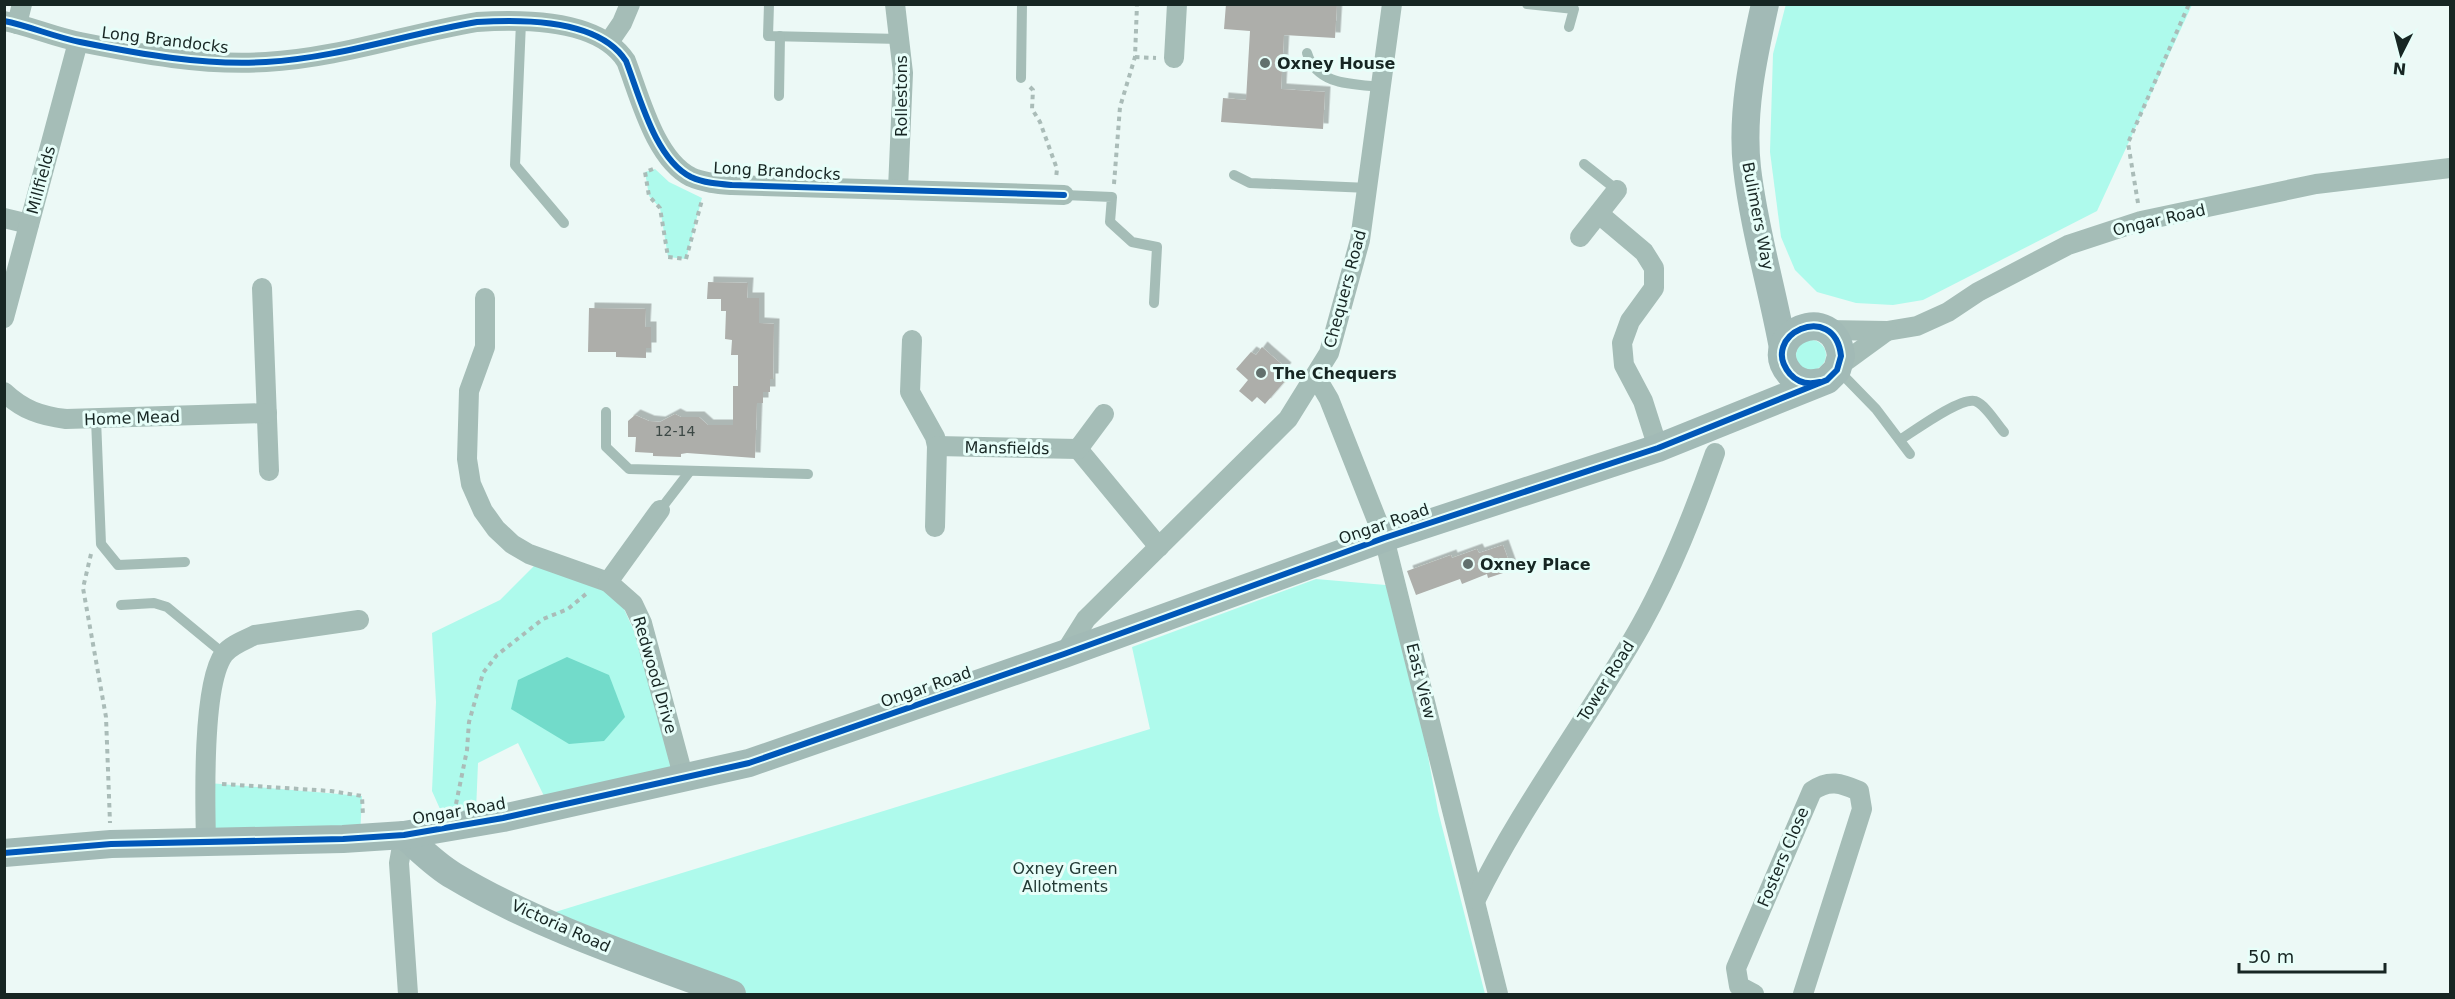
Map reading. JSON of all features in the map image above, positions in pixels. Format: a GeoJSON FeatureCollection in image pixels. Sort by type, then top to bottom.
{"type":"FeatureCollection","features":[{"type":"Feature","properties":{"kind":"street"},"geometry":{"type":"LineString","coordinates":[[609,42],[622,23],[630,4]]}},
{"type":"Feature","properties":{"kind":"street","name":"Rollestons"},"geometry":{"type":"LineString","coordinates":[[895,4],[903,73],[898,189]]}},
{"type":"Feature","properties":{"kind":"street"},"geometry":{"type":"LineString","coordinates":[[1174,58],[1177,4]]}},
{"type":"Feature","properties":{"kind":"street","name":"Chequers Road"},"geometry":{"type":"LineString","coordinates":[[1064,654],[1086,619],[1288,419],[1329,353],[1350,286],[1369,188],[1392,4]]}},
{"type":"Feature","properties":{"kind":"street","name":"Bulimers Way"},"geometry":{"type":"LineString","coordinates":[[1765,4],[1752,59],[1746,116],[1747,166],[1756,220],[1772,285],[1783,353]]}},
{"type":"Feature","properties":{"kind":"street","name":"Long Brandocks"},"geometry":{"type":"LineString","coordinates":[[14,16],[78,42],[189,59],[264,62],[330,55],[477,22],[521,22],[588,31],[619,49],[626,61],[658,143],[671,161],[691,177],[732,185],[1059,195]]}},
{"type":"Feature","properties":{"kind":"street","name":"Millfields"},"geometry":{"type":"LineString","coordinates":[[4,318],[78,42]]}},
{"type":"Feature","properties":{"kind":"street","name":"Ongar Road"},"geometry":{"type":"LineString","coordinates":[[1755,409],[1783,353],[1787,338],[1796,330],[1806,326],[1887,331],[1917,326],[1948,312],[1978,292],[2068,245],[2141,221],[2316,184],[2451,168]]}},
{"type":"Feature","properties":{"kind":"street"},"geometry":{"type":"LineString","coordinates":[[1580,237],[1617,190]]}},
{"type":"Feature","properties":{"kind":"street"},"geometry":{"type":"LineString","coordinates":[[1599,214],[1644,252],[1654,268],[1654,288],[1627,327],[1622,343],[1624,365],[1642,401],[1658,448]]}},
{"type":"Feature","properties":{"kind":"street"},"geometry":{"type":"LineString","coordinates":[[4,218],[29,224]]}},
{"type":"Feature","properties":{"kind":"street","name":"Bulimers Way"},"geometry":{"type":"LineString","coordinates":[[1772,285],[1823,328]]}},
{"type":"Feature","properties":{"kind":"street"},"geometry":{"type":"LineString","coordinates":[[262,288],[269,471]]}},
{"type":"Feature","properties":{"kind":"street","name":"Redwood Drive"},"geometry":{"type":"LineString","coordinates":[[485,298],[485,348],[469,391],[467,459],[471,484],[483,511],[496,529],[512,544],[529,554],[608,582],[633,604],[642,623],[684,779]]}},
{"type":"Feature","properties":{"kind":"street"},"geometry":{"type":"LineString","coordinates":[[1783,353],[1786,368],[1794,379],[1804,383],[1832,372],[1840,346],[1836,338],[1823,328]]}},
{"type":"Feature","properties":{"kind":"street","name":"Ongar Road"},"geometry":{"type":"LineString","coordinates":[[4,853],[111,844],[404,835],[684,779],[749,763],[1064,654],[1384,538],[1658,448],[1755,409],[1832,372],[1887,331]]}},
{"type":"Feature","properties":{"kind":"street"},"geometry":{"type":"LineString","coordinates":[[912,340],[910,392],[935,437],[937,446],[935,527]]}},
{"type":"Feature","properties":{"kind":"street","name":"East View"},"geometry":{"type":"LineString","coordinates":[[1316,377],[1329,399],[1384,538],[1476,898],[1498,994]]}},
{"type":"Feature","properties":{"kind":"street","name":"Home Mead"},"geometry":{"type":"LineString","coordinates":[[4,392],[21,407],[42,416],[96,419],[267,413]]}},
{"type":"Feature","properties":{"kind":"street"},"geometry":{"type":"LineString","coordinates":[[1104,414],[1078,449],[1160,546]]}},
{"type":"Feature","properties":{"kind":"street","name":"Mansfields"},"geometry":{"type":"LineString","coordinates":[[937,446],[1078,449]]}},
{"type":"Feature","properties":{"kind":"street","name":"Tower Road"},"geometry":{"type":"LineString","coordinates":[[1476,898],[1503,843],[1641,624],[1686,536],[1715,453]]}},
{"type":"Feature","properties":{"kind":"street"},"geometry":{"type":"LineString","coordinates":[[608,582],[660,510]]}},
{"type":"Feature","properties":{"kind":"street"},"geometry":{"type":"LineString","coordinates":[[206,841],[205,782],[213,686],[224,654],[239,642],[255,635],[359,620]]}},
{"type":"Feature","properties":{"kind":"street","name":"Fosters Close"},"geometry":{"type":"LineString","coordinates":[[1754,994],[1739,986],[1736,968],[1812,791],[1824,783],[1841,783],[1859,791],[1862,809],[1803,994]]}},
{"type":"Feature","properties":{"kind":"street"},"geometry":{"type":"LineString","coordinates":[[404,835],[399,863],[408,994]]}},
{"type":"Feature","properties":{"kind":"street","name":"Victoria Road"},"geometry":{"type":"LineString","coordinates":[[404,835],[452,875],[478,889],[608,947],[732,994]]}},
{"type":"Feature","properties":{"kind":"lane"},"geometry":{"type":"LineString","coordinates":[[769,4],[768,36],[900,39]]}},
{"type":"Feature","properties":{"kind":"lane"},"geometry":{"type":"LineString","coordinates":[[1021,78],[1022,4]]}},
{"type":"Feature","properties":{"kind":"lane"},"geometry":{"type":"LineString","coordinates":[[1527,4],[1574,9],[1569,27]]}},
{"type":"Feature","properties":{"kind":"lane"},"geometry":{"type":"LineString","coordinates":[[521,22],[515,165],[564,223]]}},
{"type":"Feature","properties":{"kind":"lane"},"geometry":{"type":"LineString","coordinates":[[779,96],[780,36]]}},
{"type":"Feature","properties":{"kind":"lane"},"geometry":{"type":"LineString","coordinates":[[1307,53],[1310,63],[1328,79],[1383,87]]}},
{"type":"Feature","properties":{"kind":"lane"},"geometry":{"type":"LineString","coordinates":[[1584,164],[1617,190]]}},
{"type":"Feature","properties":{"kind":"lane"},"geometry":{"type":"LineString","coordinates":[[1234,175],[1250,183],[1369,188]]}},
{"type":"Feature","properties":{"kind":"lane"},"geometry":{"type":"LineString","coordinates":[[1059,195],[1112,197],[1110,222],[1132,242],[1157,247],[1154,303]]}},
{"type":"Feature","properties":{"kind":"lane"},"geometry":{"type":"LineString","coordinates":[[1832,372],[1876,409],[1910,454]]}},
{"type":"Feature","properties":{"kind":"lane"},"geometry":{"type":"LineString","coordinates":[[1900,440],[1958,404],[1969,401],[1976,401],[1983,407],[2004,432]]}},
{"type":"Feature","properties":{"kind":"lane"},"geometry":{"type":"LineString","coordinates":[[606,412],[606,447],[629,469],[808,474]]}},
{"type":"Feature","properties":{"kind":"lane"},"geometry":{"type":"LineString","coordinates":[[96,419],[101,544],[118,565],[184,562]]}},
{"type":"Feature","properties":{"kind":"lane"},"geometry":{"type":"LineString","coordinates":[[660,510],[690,471]]}},
{"type":"Feature","properties":{"kind":"lane"},"geometry":{"type":"LineString","coordinates":[[121,604],[154,603],[167,607],[224,654]]}},
{"type":"Feature","properties":{"kind":"path"},"geometry":{"type":"LineString","coordinates":[[1112,197],[1120,107],[1135,57],[1137,4]]}},
{"type":"Feature","properties":{"kind":"path"},"geometry":{"type":"LineString","coordinates":[[2141,221],[2128,143],[2189,4]]}},
{"type":"Feature","properties":{"kind":"path"},"geometry":{"type":"LineString","coordinates":[[1021,78],[1033,90],[1032,109],[1040,122],[1057,169],[1059,195]]}},
{"type":"Feature","properties":{"kind":"path"},"geometry":{"type":"LineString","coordinates":[[671,161],[645,172],[649,196],[660,208],[668,257],[686,259],[702,198],[710,182]]}},
{"type":"Feature","properties":{"kind":"path"},"geometry":{"type":"LineString","coordinates":[[92,548],[83,588],[87,626],[106,717],[111,844]]}},
{"type":"Feature","properties":{"kind":"path"},"geometry":{"type":"LineString","coordinates":[[449,827],[467,750],[469,722],[483,673],[497,655],[543,619],[568,609],[608,582]]}},
{"type":"Feature","properties":{"kind":"path"},"geometry":{"type":"LineString","coordinates":[[205,782],[331,790],[362,796],[363,838]]}},
{"type":"Feature","properties":{"kind":"green space"},"geometry":{"type":"Polygon","coordinates":[[[1786,4],[2192,5],[2097,211],[1923,300],[1893,305],[1856,303],[1817,292],[1795,270],[1781,237],[1770,152],[1773,54],[1786,4]]]}},
{"type":"Feature","properties":{"kind":"green space"},"geometry":{"type":"Polygon","coordinates":[[[655,169],[669,182],[702,198],[686,259],[668,257],[660,208],[649,196],[645,172],[655,169]]]}},
{"type":"Feature","properties":{"kind":"green space"},"geometry":{"type":"Polygon","coordinates":[[[1811,340],[1822,344],[1826,355],[1822,366],[1811,370],[1800,366],[1796,355],[1800,344],[1811,340]]]}},
{"type":"Feature","properties":{"kind":"green space"},"geometry":{"type":"Polygon","coordinates":[[[542,558],[619,598],[634,631],[679,775],[545,798],[518,743],[478,763],[476,811],[444,818],[432,791],[436,702],[432,633],[500,600],[542,558]]]}},
{"type":"Feature","properties":{"kind":"green space","name":"Oxney Green Allotments"},"geometry":{"type":"Polygon","coordinates":[[[1316,579],[1397,586],[1438,811],[1485,994],[732,994],[539,917],[1150,729],[1132,647],[1316,579]]]}},
{"type":"Feature","properties":{"kind":"green space"},"geometry":{"type":"Polygon","coordinates":[[[209,783],[362,796],[360,838],[206,841],[209,783]]]}},
{"type":"Feature","properties":{"kind":"shaded area"},"geometry":{"type":"Polygon","coordinates":[[[567,657],[609,675],[625,717],[604,741],[569,744],[511,709],[518,680],[567,657]]]}},
{"type":"Feature","properties":{"kind":"building","name":"Oxney House"},"geometry":{"type":"Polygon","coordinates":[[[1226,4],[1337,4],[1335,38],[1284,35],[1281,89],[1325,92],[1323,129],[1221,122],[1223,98],[1246,100],[1250,31],[1224,29],[1226,4]]]}},
{"type":"Feature","properties":{"kind":"building"},"geometry":{"type":"Polygon","coordinates":[[[708,282],[748,283],[747,298],[759,298],[759,323],[774,324],[773,379],[770,379],[770,392],[763,392],[763,403],[757,403],[755,458],[687,453],[681,454],[681,457],[653,456],[653,453],[635,452],[636,437],[628,437],[628,421],[635,415],[649,421],[660,422],[675,414],[681,417],[699,417],[708,425],[733,425],[733,386],[738,386],[738,355],[731,355],[732,340],[725,339],[726,311],[721,311],[721,299],[707,299],[708,282]]]}},
{"type":"Feature","properties":{"kind":"building"},"geometry":{"type":"Polygon","coordinates":[[[589,308],[646,309],[645,327],[651,327],[651,348],[646,348],[646,358],[616,357],[616,352],[588,352],[589,308]]]}},
{"type":"Feature","properties":{"kind":"building","name":"The Chequers"},"geometry":{"type":"Polygon","coordinates":[[[1262,347],[1286,368],[1279,376],[1285,381],[1265,404],[1257,397],[1252,402],[1239,391],[1248,380],[1236,369],[1251,352],[1256,355],[1262,347]]]}},
{"type":"Feature","properties":{"kind":"building","name":"Oxney Place"},"geometry":{"type":"Polygon","coordinates":[[[1503,545],[1512,570],[1488,578],[1487,574],[1462,584],[1460,579],[1416,595],[1407,571],[1451,555],[1452,558],[1477,549],[1479,553],[1503,545]]]}},
{"type":"Feature","properties":{"kind":"cycle path"},"geometry":{"type":"LineString","coordinates":[[4,21],[70,40],[126,51],[196,61],[243,63],[319,56],[477,22],[516,21],[559,25],[579,29],[614,47],[626,61],[643,109],[658,142],[678,168],[696,179],[732,185],[1064,195]]}},
{"type":"Feature","properties":{"kind":"cycle path"},"geometry":{"type":"LineString","coordinates":[[4,853],[111,844],[343,839],[404,835],[503,818],[749,763],[1064,654],[1384,538],[1658,448],[1827,380],[1837,370],[1841,356],[1836,339],[1826,329],[1814,326],[1801,329],[1790,336],[1783,347],[1782,360],[1790,374],[1796,379],[1807,383],[1820,382]]}},
{"type":"Feature","properties":{"kind":"place","name":"Oxney House"},"geometry":{"type":"Point","coordinates":[1265,63]}},
{"type":"Feature","properties":{"kind":"place","name":"The Chequers"},"geometry":{"type":"Point","coordinates":[1261,373]}},
{"type":"Feature","properties":{"kind":"place","name":"Oxney Place"},"geometry":{"type":"Point","coordinates":[1468,564]}}]}
